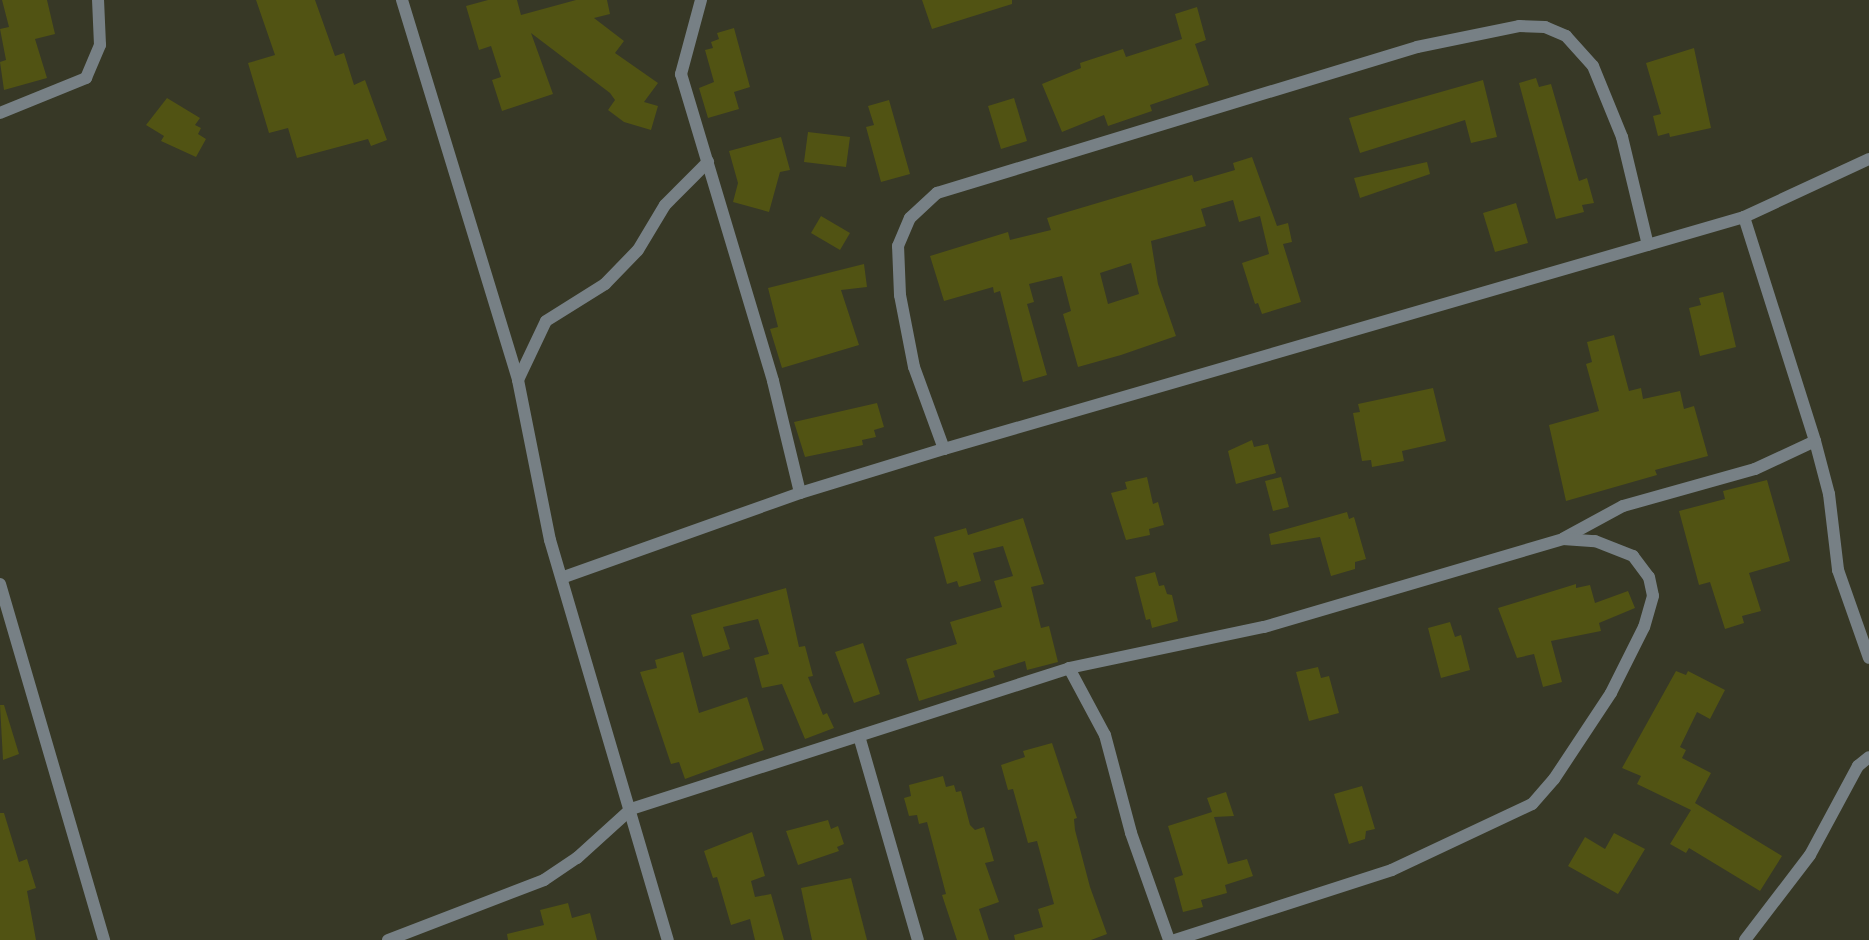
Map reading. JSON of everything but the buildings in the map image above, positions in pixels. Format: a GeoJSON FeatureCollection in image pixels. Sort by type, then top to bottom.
{"type":"FeatureCollection","features":[{"type":"Feature","properties":{"kind":"street"},"geometry":{"type":"LineString","coordinates":[[0,113],[86,78],[100,45],[98,0]]}},
{"type":"Feature","properties":{"kind":"street"},"geometry":{"type":"LineString","coordinates":[[402,0],[518,380],[550,540],[564,577],[668,940]]}},
{"type":"Feature","properties":{"kind":"street"},"geometry":{"type":"LineString","coordinates":[[701,0],[681,74],[708,162],[730,248],[773,381],[800,494]]}},
{"type":"Feature","properties":{"kind":"street"},"geometry":{"type":"LineString","coordinates":[[944,449],[914,368],[900,296],[898,246],[910,218],[938,193],[1417,47],[1519,26],[1545,27],[1566,36],[1593,66],[1622,137],[1648,245]]}},
{"type":"Feature","properties":{"kind":"street"},"geometry":{"type":"LineString","coordinates":[[564,577],[800,494],[944,449],[1744,217],[1869,159]]}},
{"type":"Feature","properties":{"kind":"street"},"geometry":{"type":"LineString","coordinates":[[518,380],[546,321],[605,284],[638,249],[665,205],[708,162]]}},
{"type":"Feature","properties":{"kind":"street"},"geometry":{"type":"LineString","coordinates":[[1744,217],[1815,441],[1829,494],[1838,570],[1869,658]]}},
{"type":"Feature","properties":{"kind":"street"},"geometry":{"type":"LineString","coordinates":[[388,940],[544,880],[578,858],[631,809],[1069,668],[1264,627],[1563,539],[1623,506],[1755,469],[1815,441]]}},
{"type":"Feature","properties":{"kind":"street"},"geometry":{"type":"LineString","coordinates":[[1175,940],[1392,870],[1532,804],[1554,779],[1611,693],[1644,627],[1653,596],[1649,577],[1633,556],[1595,541],[1563,539]]}},
{"type":"Feature","properties":{"kind":"street"},"geometry":{"type":"LineString","coordinates":[[0,584],[104,940]]}},
{"type":"Feature","properties":{"kind":"street"},"geometry":{"type":"LineString","coordinates":[[1069,668],[1105,735],[1131,833],[1169,940]]}},
{"type":"Feature","properties":{"kind":"street"},"geometry":{"type":"LineString","coordinates":[[859,736],[918,940]]}},
{"type":"Feature","properties":{"kind":"street"},"geometry":{"type":"LineString","coordinates":[[1745,940],[1810,855],[1858,766],[1869,757]]}}]}
